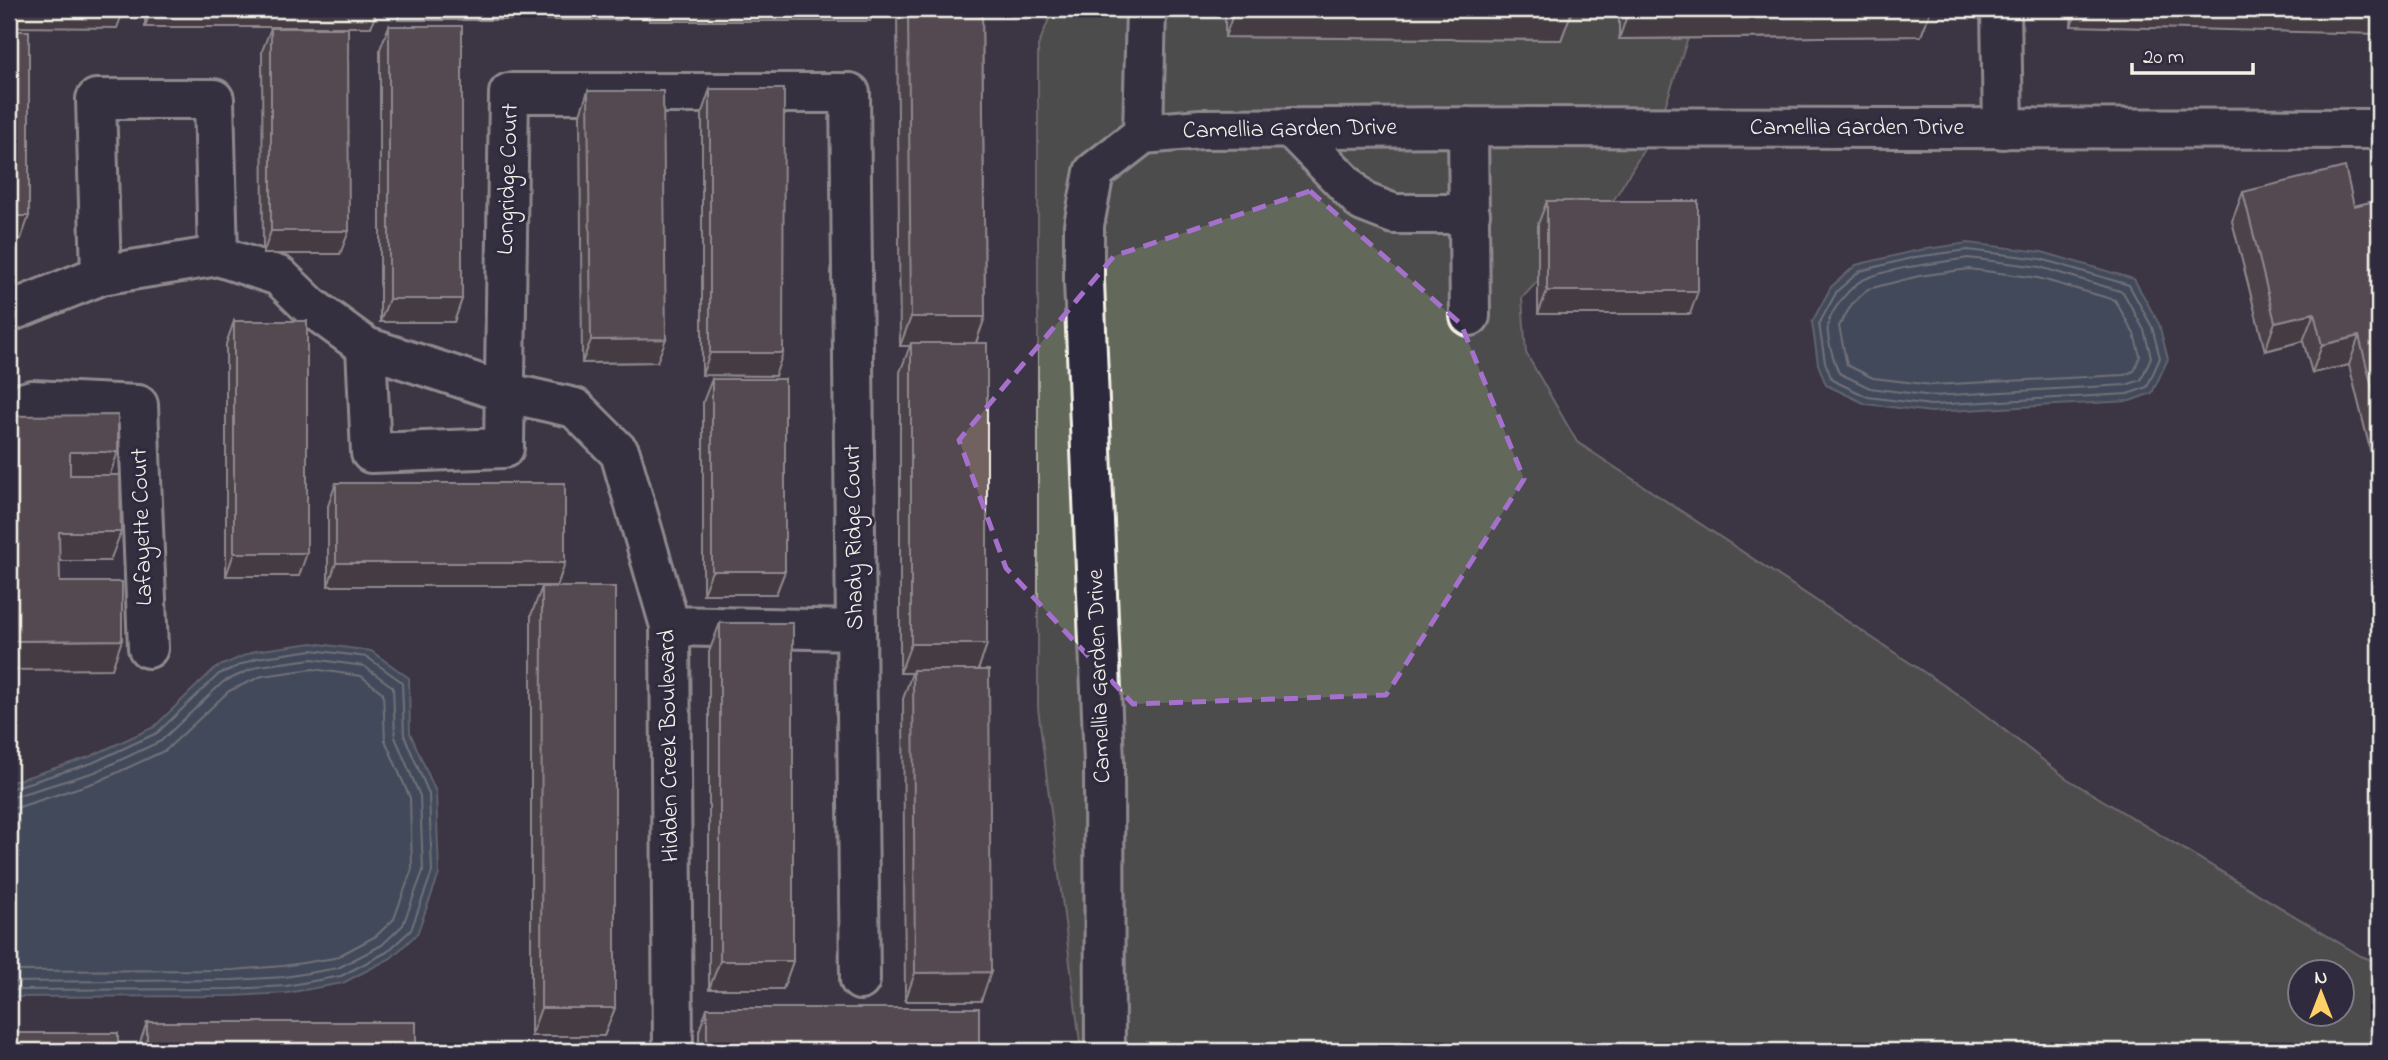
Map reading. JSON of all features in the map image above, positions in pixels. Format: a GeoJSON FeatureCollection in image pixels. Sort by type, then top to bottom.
{"type":"FeatureCollection","features":[{"type":"Feature","properties":{"kind":"lane"},"geometry":{"type":"LineString","coordinates":[[1143,134],[1146,9]]}},
{"type":"Feature","properties":{"kind":"lane"},"geometry":{"type":"LineString","coordinates":[[2001,9],[2003,129]]}},
{"type":"Feature","properties":{"kind":"lane","name":"Longridge Court"},"geometry":{"type":"LineString","coordinates":[[504,392],[509,93],[850,93]]}},
{"type":"Feature","properties":{"kind":"lane","name":"Shady Ridge Court"},"geometry":{"type":"LineString","coordinates":[[850,93],[860,980]]}},
{"type":"Feature","properties":{"kind":"lane"},"geometry":{"type":"LineString","coordinates":[[101,275],[96,99],[214,99],[218,256]]}},
{"type":"Feature","properties":{"kind":"lane"},"geometry":{"type":"LineString","coordinates":[[1468,127],[1470,316]]}},
{"type":"Feature","properties":{"kind":"lane","name":"Camellia Garden Drive"},"geometry":{"type":"LineString","coordinates":[[1105,1051],[1104,762],[1084,225],[1094,172],[1143,134],[1201,129],[1468,127],[2379,129]]}},
{"type":"Feature","properties":{"kind":"lane"},"geometry":{"type":"LineString","coordinates":[[1291,128],[1363,202],[1394,214],[1470,214]]}},
{"type":"Feature","properties":{"kind":"lane","name":"Hidden Creek Boulevard"},"geometry":{"type":"LineString","coordinates":[[9,312],[101,275],[218,256],[279,276],[310,306],[366,347],[504,392],[575,408],[620,453],[670,626],[673,1051]]}},
{"type":"Feature","properties":{"kind":"lane"},"geometry":{"type":"LineString","coordinates":[[366,347],[371,453],[504,448],[504,392]]}},
{"type":"Feature","properties":{"kind":"lane","name":"Lafayette Court"},"geometry":{"type":"LineString","coordinates":[[9,407],[32,400],[138,405],[148,648]]}},
{"type":"Feature","properties":{"kind":"lane"},"geometry":{"type":"LineString","coordinates":[[670,626],[856,630]]}},
{"type":"Feature","properties":{"kind":"highlighted area"},"geometry":{"type":"Polygon","coordinates":[[[1310,191],[1461,324],[1524,479],[1386,695],[1133,704],[1006,568],[959,440],[1114,256],[1310,191]]]}},
{"type":"Feature","properties":{"kind":"green space"},"geometry":{"type":"Polygon","coordinates":[[[1053,9],[1689,9],[1689,35],[1659,124],[1615,198],[1522,298],[1526,353],[1577,442],[1966,700],[2066,778],[2361,956],[2379,963],[2379,1051],[1081,1051],[1038,708],[1038,46],[1053,9]]]}},
{"type":"Feature","properties":{"kind":"water"},"geometry":{"type":"Polygon","coordinates":[[[1968,243],[2042,252],[2134,279],[2159,324],[2168,359],[2152,393],[2130,401],[1931,412],[1866,404],[1826,385],[1818,364],[1812,322],[1831,287],[1856,265],[1914,251],[1968,243]]]}},
{"type":"Feature","properties":{"kind":"water"},"geometry":{"type":"Polygon","coordinates":[[[312,643],[371,651],[409,678],[410,733],[436,792],[439,874],[417,934],[391,958],[343,983],[287,993],[234,996],[9,997],[9,783],[89,757],[154,727],[215,668],[255,651],[312,643]]]}},
{"type":"Feature","properties":{"kind":"building"},"geometry":{"type":"Polygon","coordinates":[[[908,9],[982,9],[985,317],[911,317],[908,9]]]}},
{"type":"Feature","properties":{"kind":"building"},"geometry":{"type":"Polygon","coordinates":[[[1277,9],[1572,9],[1572,11],[1277,9]]]}},
{"type":"Feature","properties":{"kind":"building"},"geometry":{"type":"Polygon","coordinates":[[[1629,9],[1781,9],[1629,10],[1629,9]]]}},
{"type":"Feature","properties":{"kind":"building"},"geometry":{"type":"Polygon","coordinates":[[[389,26],[462,26],[462,299],[389,299],[389,26]]]}},
{"type":"Feature","properties":{"kind":"building"},"geometry":{"type":"Polygon","coordinates":[[[271,28],[348,28],[349,231],[271,231],[271,28]]]}},
{"type":"Feature","properties":{"kind":"building"},"geometry":{"type":"Polygon","coordinates":[[[9,31],[29,31],[29,216],[9,216],[9,31]]]}},
{"type":"Feature","properties":{"kind":"building"},"geometry":{"type":"Polygon","coordinates":[[[710,89],[784,89],[783,353],[710,353],[710,89]]]}},
{"type":"Feature","properties":{"kind":"building"},"geometry":{"type":"Polygon","coordinates":[[[588,91],[663,91],[666,339],[591,340],[588,91]]]}},
{"type":"Feature","properties":{"kind":"building"},"geometry":{"type":"Polygon","coordinates":[[[2345,167],[2354,206],[2379,200],[2379,415],[2359,336],[2322,345],[2314,313],[2275,322],[2243,192],[2345,167]]]}},
{"type":"Feature","properties":{"kind":"building"},"geometry":{"type":"Polygon","coordinates":[[[1547,201],[1698,201],[1698,291],[1547,291],[1547,201]]]}},
{"type":"Feature","properties":{"kind":"building"},"geometry":{"type":"Polygon","coordinates":[[[234,321],[307,321],[307,553],[234,553],[234,321]]]}},
{"type":"Feature","properties":{"kind":"building"},"geometry":{"type":"Polygon","coordinates":[[[911,343],[987,343],[987,644],[911,644],[911,343]]]}},
{"type":"Feature","properties":{"kind":"building"},"geometry":{"type":"Polygon","coordinates":[[[712,379],[785,379],[785,571],[712,571],[712,379]]]}},
{"type":"Feature","properties":{"kind":"building"},"geometry":{"type":"Polygon","coordinates":[[[118,415],[118,452],[70,452],[70,475],[120,475],[121,532],[59,532],[60,582],[122,582],[122,640],[14,641],[14,682],[9,682],[9,416],[118,415]]]}},
{"type":"Feature","properties":{"kind":"building"},"geometry":{"type":"Polygon","coordinates":[[[336,483],[565,483],[565,563],[336,563],[336,483]]]}},
{"type":"Feature","properties":{"kind":"building"},"geometry":{"type":"Polygon","coordinates":[[[542,587],[615,587],[615,1008],[541,1008],[542,587]]]}},
{"type":"Feature","properties":{"kind":"building"},"geometry":{"type":"Polygon","coordinates":[[[720,623],[793,623],[793,961],[720,961],[720,623]]]}},
{"type":"Feature","properties":{"kind":"building"},"geometry":{"type":"Polygon","coordinates":[[[913,670],[989,670],[991,972],[915,973],[913,670]]]}},
{"type":"Feature","properties":{"kind":"building"},"geometry":{"type":"Polygon","coordinates":[[[707,1008],[979,1008],[979,1051],[707,1051],[707,1008]]]}},
{"type":"Feature","properties":{"kind":"building"},"geometry":{"type":"Polygon","coordinates":[[[147,1022],[416,1022],[416,1051],[147,1051],[147,1022]]]}},
{"type":"Feature","properties":{"kind":"building"},"geometry":{"type":"Polygon","coordinates":[[[9,1033],[118,1033],[118,1051],[9,1051],[9,1033]]]}}]}
